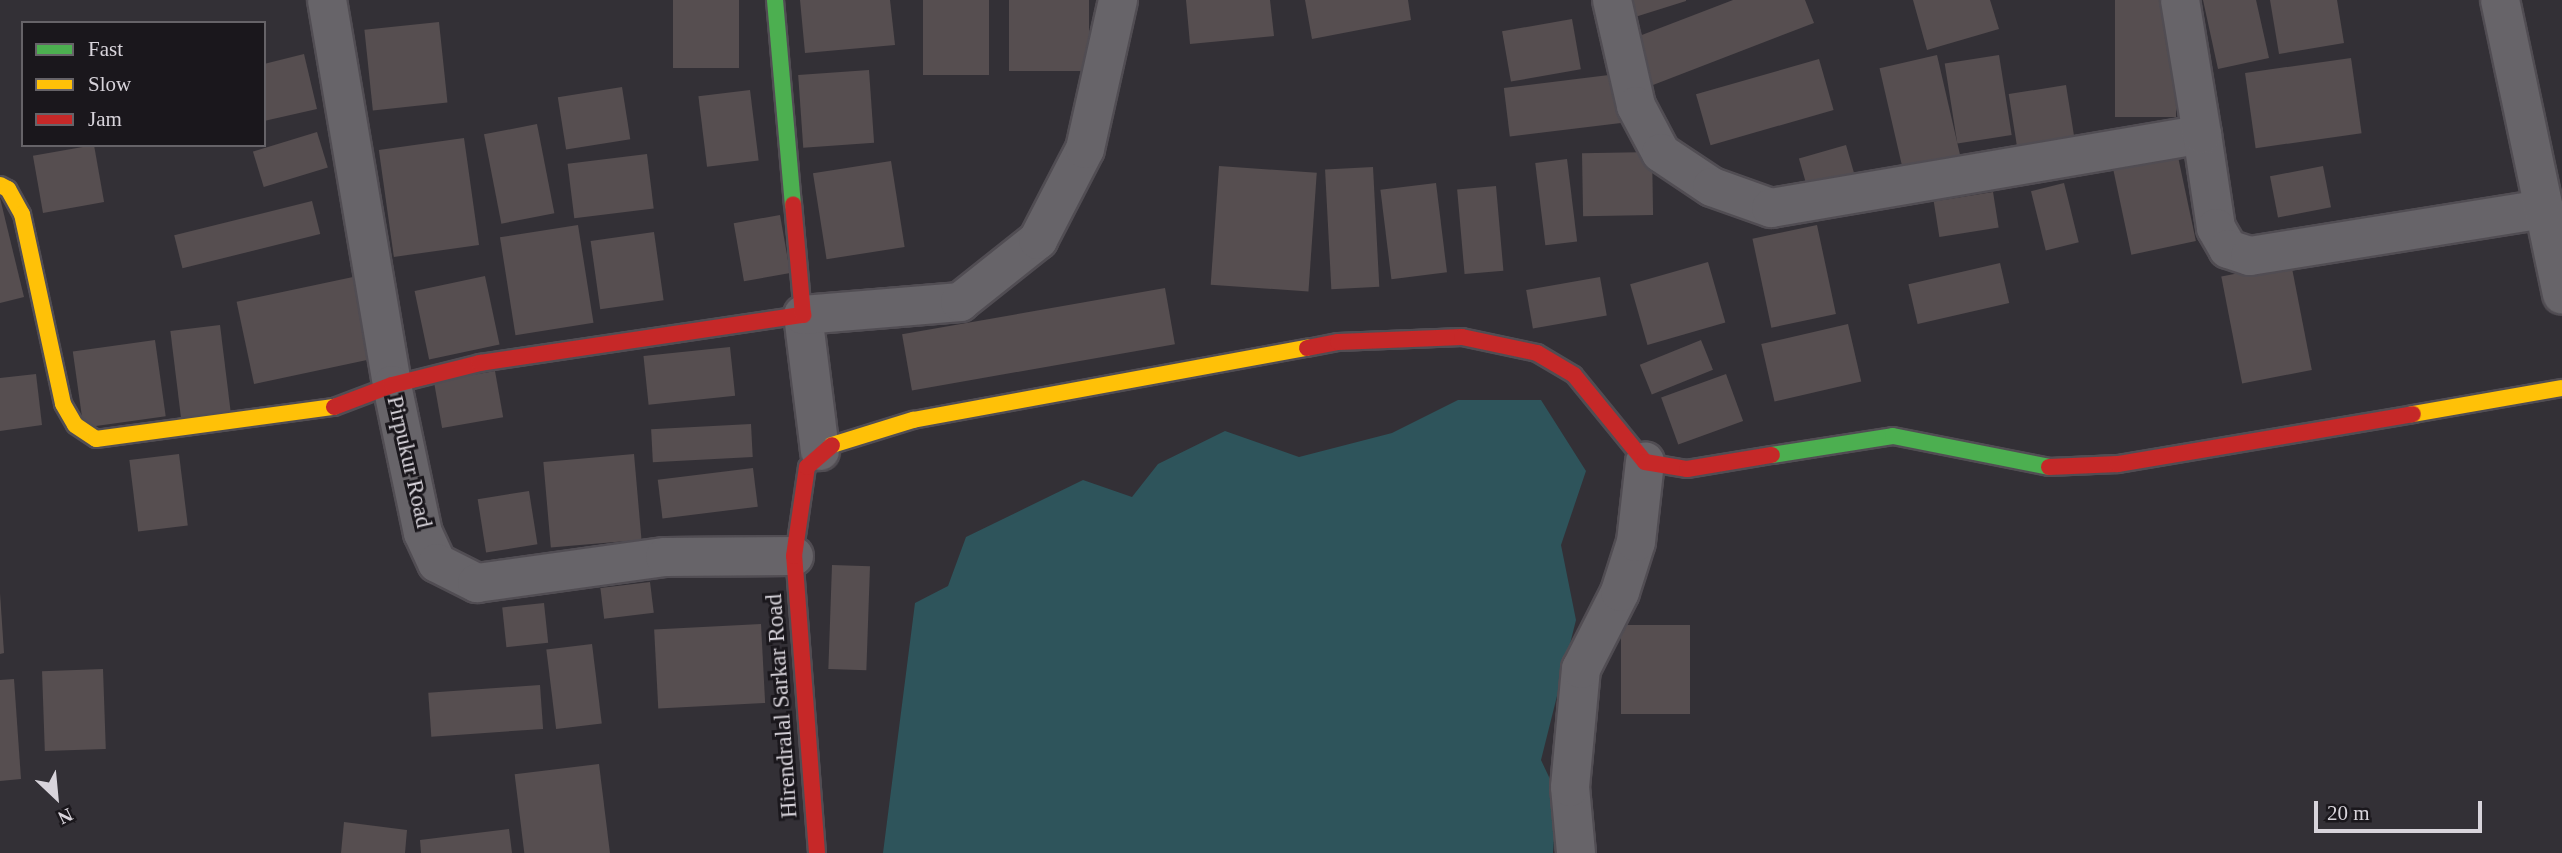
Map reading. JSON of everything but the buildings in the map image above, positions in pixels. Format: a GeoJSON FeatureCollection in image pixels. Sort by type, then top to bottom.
{"type":"FeatureCollection","features":[{"type":"Feature","properties":{"kind":"street","name":"Pirpukur Road"},"geometry":{"type":"LineString","coordinates":[[327,0],[392,385],[424,533],[437,563],[477,583],[665,558],[794,556]]}},
{"type":"Feature","properties":{"kind":"street"},"geometry":{"type":"LineString","coordinates":[[775,0],[803,315],[820,451],[846,438],[914,420],[1338,342],[1462,337],[1537,353],[1574,375],[1645,462],[1687,469],[1892,436],[2039,467],[2118,464],[2562,388]]}},
{"type":"Feature","properties":{"kind":"street"},"geometry":{"type":"LineString","coordinates":[[0,185],[8,189],[22,214],[64,404],[75,425],[96,439],[334,407],[392,385],[480,363],[803,315],[960,302],[1038,240],[1085,149],[1118,0]]}},
{"type":"Feature","properties":{"kind":"street"},"geometry":{"type":"LineString","coordinates":[[1612,0],[1636,106],[1661,153],[1712,187],[1771,208],[2202,134]]}},
{"type":"Feature","properties":{"kind":"street"},"geometry":{"type":"LineString","coordinates":[[2180,0],[2216,228],[2228,249],[2250,256],[2544,209]]}},
{"type":"Feature","properties":{"kind":"street"},"geometry":{"type":"LineString","coordinates":[[2500,0],[2562,295]]}},
{"type":"Feature","properties":{"kind":"street","name":"Hirendralal Sarkar Road"},"geometry":{"type":"LineString","coordinates":[[817,853],[794,556],[807,467],[820,451]]}},
{"type":"Feature","properties":{"kind":"street"},"geometry":{"type":"LineString","coordinates":[[1576,853],[1570,787],[1581,669],[1620,592],[1636,542],[1645,462]]}},
{"type":"Feature","properties":{"kind":"water"},"geometry":{"type":"Polygon","coordinates":[[[1458,400],[1541,400],[1586,471],[1561,545],[1576,620],[1541,760],[1557,794],[1553,853],[883,853],[915,603],[948,586],[966,537],[1083,480],[1132,497],[1158,464],[1225,431],[1299,457],[1392,433],[1458,400]]]}},
{"type":"Feature","properties":{"kind":"traffic: fast"},"geometry":{"type":"LineString","coordinates":[[775,0],[793,204]]}},
{"type":"Feature","properties":{"kind":"traffic: fast"},"geometry":{"type":"LineString","coordinates":[[1772,455],[1893,436],[2049,467]]}},
{"type":"Feature","properties":{"kind":"traffic: slow"},"geometry":{"type":"LineString","coordinates":[[0,185],[8,189],[22,214],[63,404],[75,425],[96,439],[334,407]]}},
{"type":"Feature","properties":{"kind":"traffic: slow"},"geometry":{"type":"LineString","coordinates":[[832,445],[913,420],[1307,348]]}},
{"type":"Feature","properties":{"kind":"traffic: slow"},"geometry":{"type":"LineString","coordinates":[[2413,414],[2562,388]]}},
{"type":"Feature","properties":{"kind":"traffic: jam"},"geometry":{"type":"LineString","coordinates":[[334,407],[392,385],[480,363],[803,315],[793,204]]}},
{"type":"Feature","properties":{"kind":"traffic: jam"},"geometry":{"type":"LineString","coordinates":[[1307,348],[1338,342],[1462,337],[1537,353],[1574,375],[1645,462],[1687,469],[1772,455]]}},
{"type":"Feature","properties":{"kind":"traffic: jam"},"geometry":{"type":"LineString","coordinates":[[2049,467],[2118,464],[2413,414]]}},
{"type":"Feature","properties":{"kind":"traffic: jam"},"geometry":{"type":"LineString","coordinates":[[817,853],[794,556],[807,467],[832,445]]}}]}
